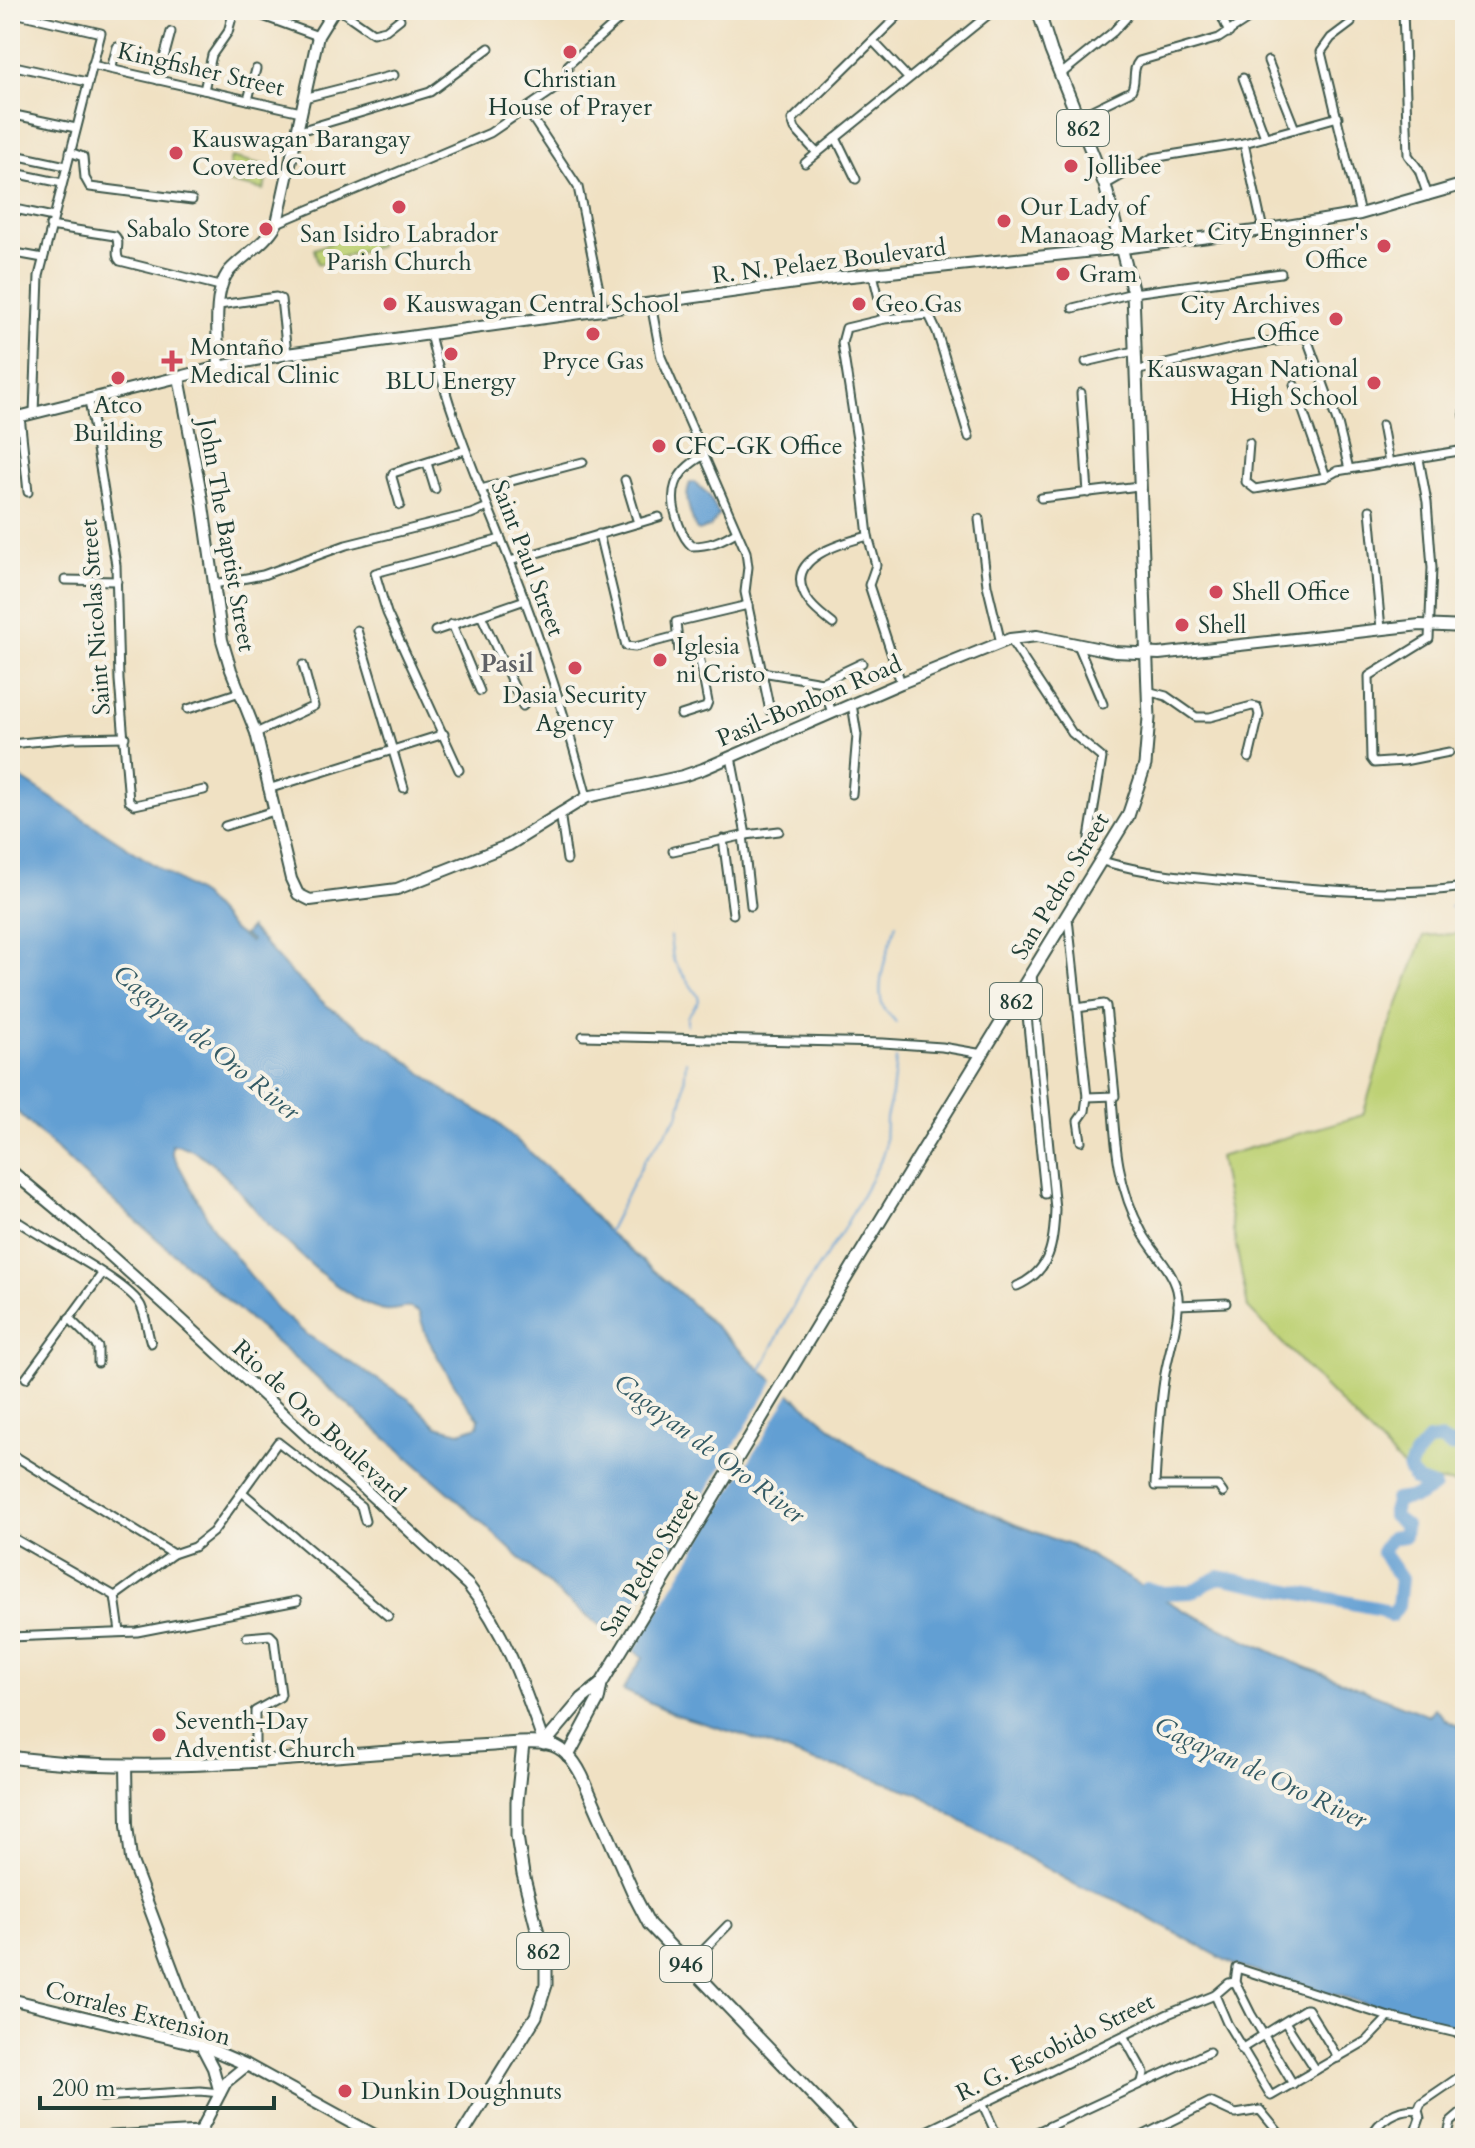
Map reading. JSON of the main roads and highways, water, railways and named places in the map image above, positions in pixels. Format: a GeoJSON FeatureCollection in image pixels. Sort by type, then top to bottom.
{"type":"FeatureCollection","features":[{"type":"Feature","properties":{"kind":"main road","name":"San Pedro Street"},"geometry":{"type":"LineString","coordinates":[[568,1756],[598,1700],[603,1682],[1068,918],[1128,816],[1140,787],[1148,741],[1133,293],[1105,185],[1038,10]]}},
{"type":"Feature","properties":{"kind":"main road","name":"San Pedro Street"},"geometry":{"type":"LineString","coordinates":[[544,1744],[582,1699],[603,1682]]}},
{"type":"Feature","properties":{"kind":"main road"},"geometry":{"type":"LineString","coordinates":[[10,1757],[51,1763],[126,1765],[523,1744],[557,1747],[568,1756]]}},
{"type":"Feature","properties":{"kind":"main road","name":"862"},"geometry":{"type":"LineString","coordinates":[[460,2138],[536,2016],[546,1985],[546,1964],[523,1874],[517,1836],[523,1744]]}},
{"type":"Feature","properties":{"kind":"main road","name":"946"},"geometry":{"type":"LineString","coordinates":[[568,1756],[582,1776],[642,1913],[658,1935],[854,2138]]}},
{"type":"Feature","properties":{"kind":"water"},"geometry":{"type":"Polygon","coordinates":[[[694,482],[708,494],[719,515],[710,527],[699,531],[688,500],[690,483],[694,482]]]}},
{"type":"Feature","properties":{"kind":"water","name":"Cagayan de Oro River"},"geometry":{"type":"Polygon","coordinates":[[[10,771],[202,896],[232,929],[250,942],[244,935],[250,928],[290,972],[326,1005],[394,1051],[449,1094],[493,1119],[562,1181],[608,1232],[681,1294],[761,1370],[869,1458],[1014,1524],[1077,1548],[1183,1610],[1293,1662],[1429,1716],[1435,1708],[1446,1720],[1465,1730],[1465,2029],[1394,2012],[1236,1966],[1114,1899],[1078,1886],[919,1794],[677,1715],[623,1690],[643,1657],[563,1598],[453,1496],[88,1179],[10,1105],[10,771]],[[172,1145],[172,1153],[214,1230],[278,1310],[306,1334],[410,1400],[437,1426],[460,1432],[478,1426],[479,1418],[465,1402],[439,1359],[419,1313],[410,1308],[385,1310],[375,1307],[343,1290],[276,1232],[224,1174],[198,1153],[172,1145]]]}},
{"type":"Feature","properties":{"kind":"waterway"},"geometry":{"type":"LineString","coordinates":[[1450,907],[1465,905]]}},
{"type":"Feature","properties":{"kind":"waterway"},"geometry":{"type":"LineString","coordinates":[[896,924],[880,989],[884,1008],[896,1023]]}},
{"type":"Feature","properties":{"kind":"waterway"},"geometry":{"type":"LineString","coordinates":[[670,936],[673,960],[699,1001],[687,1017],[687,1025]]}},
{"type":"Feature","properties":{"kind":"waterway"},"geometry":{"type":"LineString","coordinates":[[760,1372],[797,1299],[843,1230],[880,1162],[885,1147],[886,1118],[896,1059]]}},
{"type":"Feature","properties":{"kind":"waterway"},"geometry":{"type":"LineString","coordinates":[[608,1232],[644,1161],[678,1116],[686,1061]]}},
{"type":"Feature","properties":{"kind":"waterway"},"geometry":{"type":"LineString","coordinates":[[1147,1589],[1164,1593],[1191,1592],[1219,1577],[1381,1609],[1391,1616],[1398,1606],[1401,1579],[1382,1552],[1391,1538],[1404,1536],[1405,1525],[1393,1516],[1396,1500],[1416,1497],[1434,1487],[1415,1480],[1409,1470],[1415,1456],[1428,1441],[1440,1440],[1450,1446],[1465,1442]]}},
{"type":"Feature","properties":{"kind":"place","name":"Christian House of Prayer"},"geometry":{"type":"Point","coordinates":[570,52]}},
{"type":"Feature","properties":{"kind":"place","name":"Kauswagan Barangay Covered Court"},"geometry":{"type":"Point","coordinates":[176,153]}},
{"type":"Feature","properties":{"kind":"place","name":"Jollibee"},"geometry":{"type":"Point","coordinates":[1071,166]}},
{"type":"Feature","properties":{"kind":"place","name":"San Isidro Labrador Parish Church"},"geometry":{"type":"Point","coordinates":[399,207]}},
{"type":"Feature","properties":{"kind":"place","name":"Our Lady of Manaoag Market"},"geometry":{"type":"Point","coordinates":[1004,221]}},
{"type":"Feature","properties":{"kind":"place","name":"Sabalo Store"},"geometry":{"type":"Point","coordinates":[266,229]}},
{"type":"Feature","properties":{"kind":"place","name":"City Enginner's Office"},"geometry":{"type":"Point","coordinates":[1384,246]}},
{"type":"Feature","properties":{"kind":"place","name":"Gram"},"geometry":{"type":"Point","coordinates":[1063,274]}},
{"type":"Feature","properties":{"kind":"place","name":"Kauswagan Central School"},"geometry":{"type":"Point","coordinates":[390,304]}},
{"type":"Feature","properties":{"kind":"place","name":"Geo Gas"},"geometry":{"type":"Point","coordinates":[859,304]}},
{"type":"Feature","properties":{"kind":"place","name":"City Archives Office"},"geometry":{"type":"Point","coordinates":[1336,319]}},
{"type":"Feature","properties":{"kind":"place","name":"Pryce Gas"},"geometry":{"type":"Point","coordinates":[593,334]}},
{"type":"Feature","properties":{"kind":"place","name":"BLU Energy"},"geometry":{"type":"Point","coordinates":[451,354]}},
{"type":"Feature","properties":{"kind":"place","name":"Montaño Medical Clinic"},"geometry":{"type":"Point","coordinates":[172,361]}},
{"type":"Feature","properties":{"kind":"place","name":"Atco Building"},"geometry":{"type":"Point","coordinates":[118,378]}},
{"type":"Feature","properties":{"kind":"place","name":"Kauswagan National High School"},"geometry":{"type":"Point","coordinates":[1374,383]}},
{"type":"Feature","properties":{"kind":"place","name":"CFC-GK Office"},"geometry":{"type":"Point","coordinates":[659,446]}},
{"type":"Feature","properties":{"kind":"place","name":"Shell Office"},"geometry":{"type":"Point","coordinates":[1216,592]}},
{"type":"Feature","properties":{"kind":"place","name":"Shell"},"geometry":{"type":"Point","coordinates":[1182,625]}},
{"type":"Feature","properties":{"kind":"place","name":"Iglesia ni Cristo"},"geometry":{"type":"Point","coordinates":[660,660]}},
{"type":"Feature","properties":{"kind":"place","name":"Dasia Security Agency"},"geometry":{"type":"Point","coordinates":[575,668]}},
{"type":"Feature","properties":{"kind":"place","name":"Seventh-Day Adventist Church"},"geometry":{"type":"Point","coordinates":[159,1735]}},
{"type":"Feature","properties":{"kind":"place","name":"Dunkin Doughnuts"},"geometry":{"type":"Point","coordinates":[345,2091]}},
{"type":"Feature","properties":{"kind":"district","name":"Pasil"},"geometry":{"type":"Point","coordinates":[507,663]}}]}
